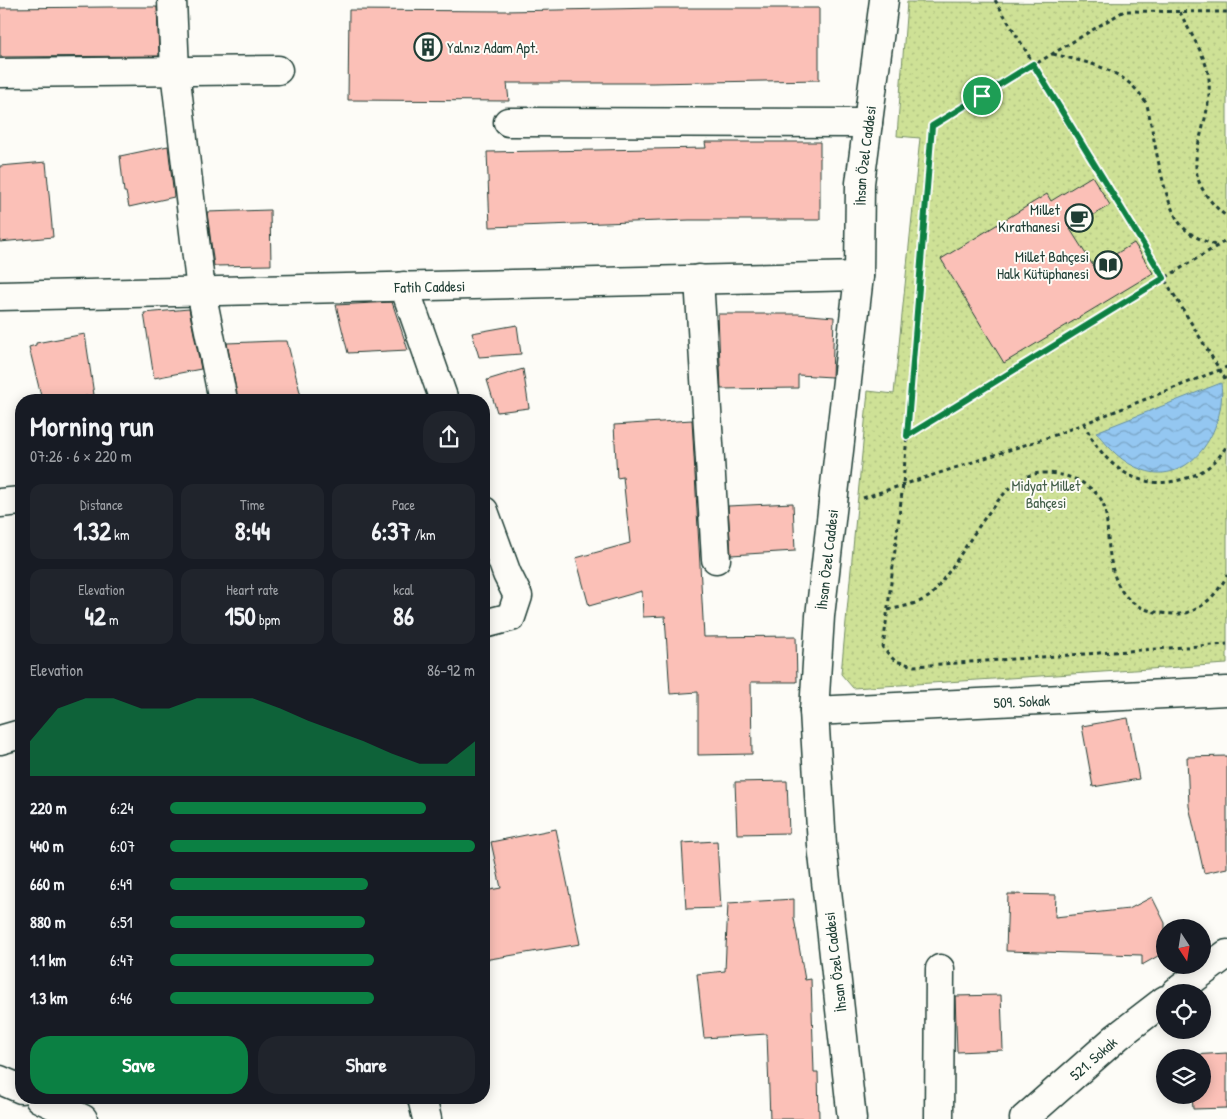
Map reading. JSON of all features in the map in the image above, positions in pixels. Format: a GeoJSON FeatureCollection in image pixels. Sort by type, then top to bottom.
{"type":"FeatureCollection","features":[{"type":"Feature","properties":{"kind":"street"},"geometry":{"type":"LineString","coordinates":[[172,0],[175,71],[201,291],[221,394]]}},
{"type":"Feature","properties":{"kind":"street","name":"İhsan Özel Caddesi"},"geometry":{"type":"LineString","coordinates":[[852,1119],[822,845],[814,711],[820,616],[859,276],[860,183],[884,0]]}},
{"type":"Feature","properties":{"kind":"street"},"geometry":{"type":"LineString","coordinates":[[0,73],[278,70]]}},
{"type":"Feature","properties":{"kind":"street"},"geometry":{"type":"LineString","coordinates":[[508,122],[868,123]]}},
{"type":"Feature","properties":{"kind":"street","name":"Fatih Caddesi"},"geometry":{"type":"LineString","coordinates":[[0,296],[859,276]]}},
{"type":"Feature","properties":{"kind":"street"},"geometry":{"type":"LineString","coordinates":[[699,279],[716,559]]}},
{"type":"Feature","properties":{"kind":"street"},"geometry":{"type":"LineString","coordinates":[[404,286],[442,394]]}},
{"type":"Feature","properties":{"kind":"street"},"geometry":{"type":"LineString","coordinates":[[0,503],[15,502]]}},
{"type":"Feature","properties":{"kind":"street"},"geometry":{"type":"LineString","coordinates":[[490,527],[507,574],[518,596],[511,617],[490,622]]}},
{"type":"Feature","properties":{"kind":"street","name":"509. Sokak"},"geometry":{"type":"LineString","coordinates":[[814,711],[1227,691]]}},
{"type":"Feature","properties":{"kind":"street"},"geometry":{"type":"LineString","coordinates":[[0,740],[15,736]]}},
{"type":"Feature","properties":{"kind":"street"},"geometry":{"type":"LineString","coordinates":[[1187,984],[1227,954]]}},
{"type":"Feature","properties":{"kind":"street"},"geometry":{"type":"LineString","coordinates":[[939,1119],[940,968]]}},
{"type":"Feature","properties":{"kind":"street","name":"521. Sokak"},"geometry":{"type":"LineString","coordinates":[[1024,1119],[1117,1037],[1156,1007]]}},
{"type":"Feature","properties":{"kind":"street"},"geometry":{"type":"LineString","coordinates":[[0,1080],[15,1086]]}},
{"type":"Feature","properties":{"kind":"street"},"geometry":{"type":"LineString","coordinates":[[423,1104],[427,1119]]}},
{"type":"Feature","properties":{"kind":"path"},"geometry":{"type":"LineString","coordinates":[[995,0],[1227,382]]}},
{"type":"Feature","properties":{"kind":"path"},"geometry":{"type":"LineString","coordinates":[[1227,12],[1124,11],[932,126],[903,484],[883,648],[895,661],[914,666],[1227,644]]}},
{"type":"Feature","properties":{"kind":"path"},"geometry":{"type":"LineString","coordinates":[[1180,12],[1209,78],[1206,116],[1196,148],[1195,166],[1197,179],[1206,195],[1227,217]]}},
{"type":"Feature","properties":{"kind":"path"},"geometry":{"type":"LineString","coordinates":[[1052,53],[1119,74],[1141,93],[1147,104],[1166,189],[1182,226],[1192,235],[1217,246]]}},
{"type":"Feature","properties":{"kind":"path"},"geometry":{"type":"LineString","coordinates":[[907,436],[1227,240]]}},
{"type":"Feature","properties":{"kind":"path"},"geometry":{"type":"LineString","coordinates":[[832,509],[1055,435],[1227,367]]}},
{"type":"Feature","properties":{"kind":"path"},"geometry":{"type":"LineString","coordinates":[[1084,423],[1093,443],[1114,465],[1136,478],[1152,483],[1171,483],[1190,478],[1209,468],[1227,445]]}},
{"type":"Feature","properties":{"kind":"path"},"geometry":{"type":"LineString","coordinates":[[888,610],[908,605],[930,595],[960,557],[1002,494],[1027,476],[1046,473],[1069,477],[1089,487],[1102,501],[1108,528],[1111,568],[1121,590],[1136,606],[1156,614],[1180,615],[1202,606],[1223,584],[1227,575]]}},
{"type":"Feature","properties":{"kind":"green space","name":"Midyat Millet Bahçesi"},"geometry":{"type":"Polygon","coordinates":[[[907,2],[1227,3],[1227,664],[853,688],[841,674],[868,391],[894,394],[920,138],[897,136],[907,2]]]}},
{"type":"Feature","properties":{"kind":"water"},"geometry":{"type":"Polygon","coordinates":[[[1221,383],[1218,419],[1211,436],[1202,451],[1189,462],[1175,470],[1160,473],[1136,467],[1117,455],[1096,432],[1221,383]]]}},
{"type":"Feature","properties":{"kind":"building"},"geometry":{"type":"Polygon","coordinates":[[[157,7],[159,56],[0,57],[0,8],[157,7]]]}},
{"type":"Feature","properties":{"kind":"building"},"geometry":{"type":"Polygon","coordinates":[[[659,8],[819,8],[819,80],[507,83],[509,101],[348,100],[349,10],[506,11],[659,8]]]}},
{"type":"Feature","properties":{"kind":"building"},"geometry":{"type":"Polygon","coordinates":[[[705,142],[820,142],[820,220],[689,220],[490,227],[487,152],[706,148],[705,142]]]}},
{"type":"Feature","properties":{"kind":"building"},"geometry":{"type":"Polygon","coordinates":[[[168,146],[174,197],[129,207],[126,192],[124,192],[120,156],[168,146]]]}},
{"type":"Feature","properties":{"kind":"building"},"geometry":{"type":"Polygon","coordinates":[[[46,162],[53,237],[0,242],[0,166],[46,162]]]}},
{"type":"Feature","properties":{"kind":"building"},"geometry":{"type":"Polygon","coordinates":[[[1092,176],[1110,205],[1070,229],[1094,267],[1134,243],[1153,273],[1004,363],[941,259],[1047,194],[1051,201],[1092,176]]]}},
{"type":"Feature","properties":{"kind":"building"},"geometry":{"type":"Polygon","coordinates":[[[270,210],[271,265],[214,266],[207,212],[270,210]]]}},
{"type":"Feature","properties":{"kind":"building"},"geometry":{"type":"Polygon","coordinates":[[[392,302],[408,350],[348,353],[336,305],[392,302]]]}},
{"type":"Feature","properties":{"kind":"building"},"geometry":{"type":"Polygon","coordinates":[[[189,309],[201,369],[154,378],[144,313],[189,309]]]}},
{"type":"Feature","properties":{"kind":"building"},"geometry":{"type":"Polygon","coordinates":[[[718,314],[798,314],[834,317],[832,377],[798,375],[798,388],[721,389],[718,314]]]}},
{"type":"Feature","properties":{"kind":"building"},"geometry":{"type":"Polygon","coordinates":[[[517,325],[521,354],[479,357],[472,333],[517,325]]]}},
{"type":"Feature","properties":{"kind":"building"},"geometry":{"type":"Polygon","coordinates":[[[85,334],[94,394],[41,394],[29,347],[36,345],[36,343],[85,334]]]}},
{"type":"Feature","properties":{"kind":"building"},"geometry":{"type":"Polygon","coordinates":[[[287,341],[300,394],[237,394],[227,343],[287,341]]]}},
{"type":"Feature","properties":{"kind":"building"},"geometry":{"type":"Polygon","coordinates":[[[523,369],[529,408],[497,412],[487,380],[523,369]]]}},
{"type":"Feature","properties":{"kind":"building"},"geometry":{"type":"Polygon","coordinates":[[[692,420],[704,637],[796,636],[797,682],[751,682],[752,754],[698,755],[698,692],[670,694],[665,616],[643,617],[642,591],[589,606],[576,558],[630,543],[623,477],[617,478],[614,425],[692,420]]]}},
{"type":"Feature","properties":{"kind":"building"},"geometry":{"type":"Polygon","coordinates":[[[793,503],[795,551],[731,555],[728,506],[793,503]]]}},
{"type":"Feature","properties":{"kind":"building"},"geometry":{"type":"Polygon","coordinates":[[[1128,718],[1139,779],[1093,787],[1082,726],[1128,718]]]}},
{"type":"Feature","properties":{"kind":"building"},"geometry":{"type":"Polygon","coordinates":[[[1227,756],[1227,868],[1204,873],[1189,806],[1187,757],[1227,756]]]}},
{"type":"Feature","properties":{"kind":"building"},"geometry":{"type":"Polygon","coordinates":[[[787,781],[789,833],[737,834],[735,782],[787,781]]]}},
{"type":"Feature","properties":{"kind":"building"},"geometry":{"type":"Polygon","coordinates":[[[556,829],[580,944],[490,959],[490,890],[501,888],[491,842],[556,829]]]}},
{"type":"Feature","properties":{"kind":"building"},"geometry":{"type":"Polygon","coordinates":[[[717,841],[721,908],[686,909],[682,843],[717,841]]]}},
{"type":"Feature","properties":{"kind":"building"},"geometry":{"type":"Polygon","coordinates":[[[1008,894],[1056,895],[1055,917],[1129,909],[1152,897],[1163,919],[1156,919],[1156,957],[1142,965],[1142,955],[1006,951],[1008,894]]]}},
{"type":"Feature","properties":{"kind":"building"},"geometry":{"type":"Polygon","coordinates":[[[794,899],[794,918],[805,980],[811,979],[814,1072],[818,1072],[819,1119],[770,1119],[767,1034],[704,1038],[697,974],[725,971],[728,903],[794,899]]]}},
{"type":"Feature","properties":{"kind":"building"},"geometry":{"type":"Polygon","coordinates":[[[1001,995],[1003,1050],[957,1052],[955,996],[1001,995]]]}},
{"type":"Feature","properties":{"kind":"building"},"geometry":{"type":"Polygon","coordinates":[[[1227,1053],[1227,1108],[1193,1109],[1193,1104],[1211,1104],[1211,1054],[1227,1053]]]}},
{"type":"Feature","properties":{"kind":"place","name":"Yalnız Adam Apt."},"geometry":{"type":"Point","coordinates":[428,47]}},
{"type":"Feature","properties":{"kind":"place","name":"Millet Kırathanesi"},"geometry":{"type":"Point","coordinates":[1079,218]}},
{"type":"Feature","properties":{"kind":"place","name":"Millet Bahçesi Halk Kütüphanesi"},"geometry":{"type":"Point","coordinates":[1108,265]}},
{"type":"Feature","properties":{"kind":"route"},"geometry":{"type":"LineString","coordinates":[[1033,64],[1164,278],[907,436],[932,126],[982,96],[1033,64]]}}]}
